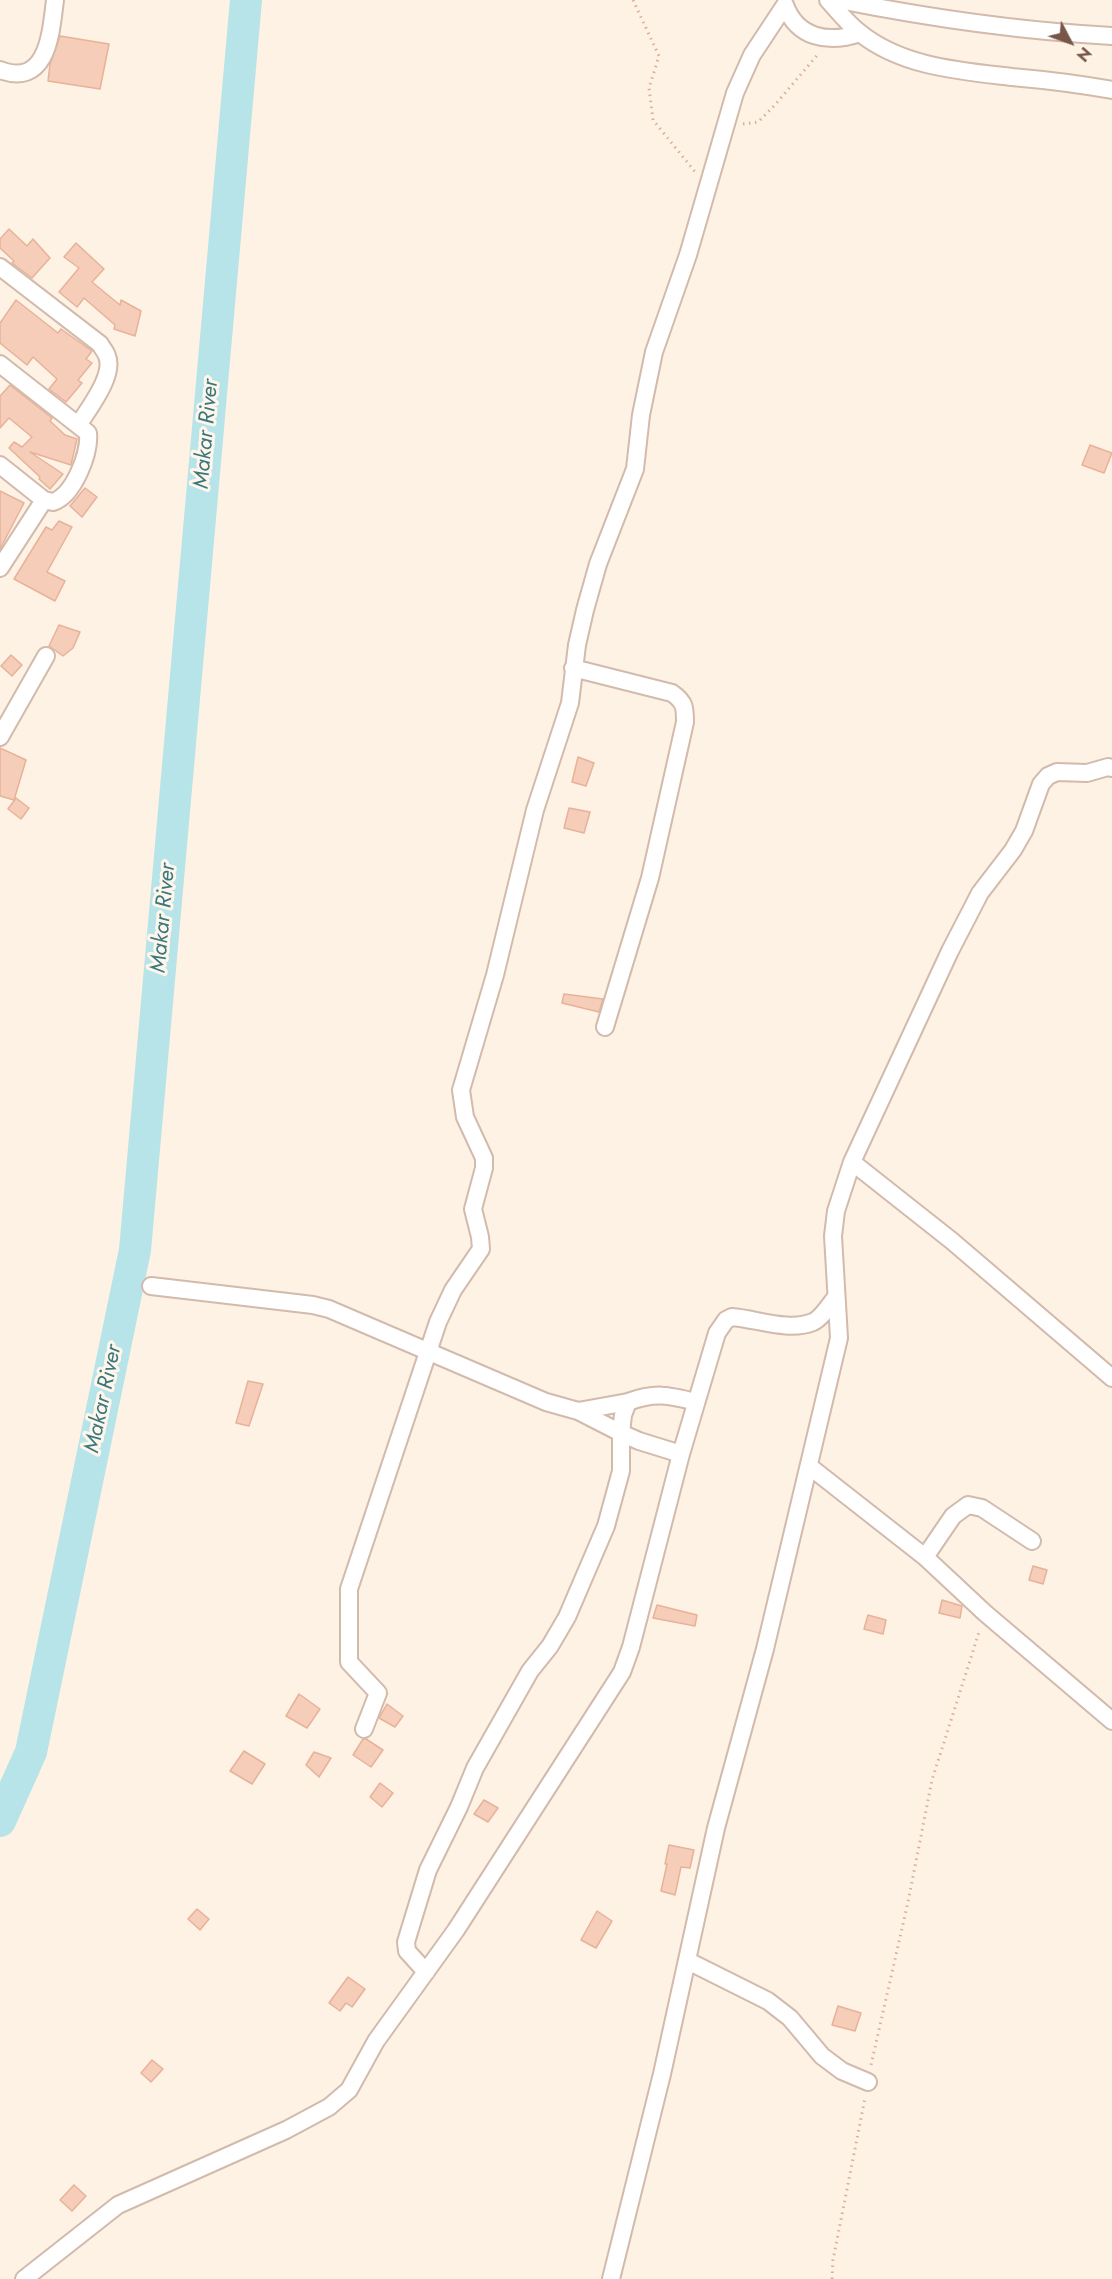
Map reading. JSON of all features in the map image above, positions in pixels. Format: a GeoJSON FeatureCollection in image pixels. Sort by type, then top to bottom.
{"type":"FeatureCollection","features":[{"type":"Feature","properties":{"kind":"street"},"geometry":{"type":"LineString","coordinates":[[0,70],[13,75],[30,69],[44,56],[51,33],[56,0]]}},
{"type":"Feature","properties":{"kind":"street"},"geometry":{"type":"LineString","coordinates":[[828,0],[860,33],[889,50],[920,62],[961,71],[1112,90]]}},
{"type":"Feature","properties":{"kind":"street"},"geometry":{"type":"LineString","coordinates":[[839,0],[883,9],[1046,33],[1112,36]]}},
{"type":"Feature","properties":{"kind":"street"},"geometry":{"type":"LineString","coordinates":[[785,3],[797,26],[809,35],[831,37],[860,33]]}},
{"type":"Feature","properties":{"kind":"street"},"geometry":{"type":"LineString","coordinates":[[364,1729],[378,1693],[349,1662],[349,1589],[438,1322],[453,1290],[480,1249],[480,1237],[473,1209],[484,1168],[484,1158],[465,1117],[461,1090],[495,975],[535,810],[570,703],[579,636],[598,564],[635,469],[641,415],[654,352],[688,255],[738,85],[752,55],[785,3]]}},
{"type":"Feature","properties":{"kind":"street"},"geometry":{"type":"LineString","coordinates":[[0,267],[100,344],[108,358],[103,387],[80,424]]}},
{"type":"Feature","properties":{"kind":"street"},"geometry":{"type":"LineString","coordinates":[[0,364],[80,424],[88,432],[89,443],[84,461],[66,495],[53,502],[44,500],[0,465]]}},
{"type":"Feature","properties":{"kind":"street"},"geometry":{"type":"LineString","coordinates":[[0,568],[44,500]]}},
{"type":"Feature","properties":{"kind":"street"},"geometry":{"type":"LineString","coordinates":[[0,737],[46,656]]}},
{"type":"Feature","properties":{"kind":"street"},"geometry":{"type":"LineString","coordinates":[[573,668],[672,693],[681,699],[685,707],[685,723],[650,878],[605,1028]]}},
{"type":"Feature","properties":{"kind":"street"},"geometry":{"type":"LineString","coordinates":[[611,2279],[688,1961],[716,1828],[765,1649],[838,1338],[834,1228],[836,1211],[852,1162],[950,951],[980,893],[1019,840],[1041,784],[1048,776],[1057,772],[1087,773],[1112,768]]}},
{"type":"Feature","properties":{"kind":"street"},"geometry":{"type":"LineString","coordinates":[[852,1162],[952,1241],[1112,1378]]}},
{"type":"Feature","properties":{"kind":"street"},"geometry":{"type":"LineString","coordinates":[[151,1286],[321,1307],[346,1315],[546,1402],[578,1412],[639,1441],[681,1454]]}},
{"type":"Feature","properties":{"kind":"street"},"geometry":{"type":"LineString","coordinates":[[24,2279],[118,2205],[286,2130],[329,2107],[349,2090],[376,2041],[456,1930],[622,1672],[631,1647],[681,1454],[717,1333],[726,1320],[732,1317],[757,1322],[795,1325],[815,1321],[836,1297]]}},
{"type":"Feature","properties":{"kind":"street"},"geometry":{"type":"LineString","coordinates":[[815,1321],[838,1338]]}},
{"type":"Feature","properties":{"kind":"street"},"geometry":{"type":"LineString","coordinates":[[578,1412],[658,1394],[696,1402]]}},
{"type":"Feature","properties":{"kind":"street"},"geometry":{"type":"LineString","coordinates":[[426,1972],[407,1951],[406,1941],[428,1870],[459,1807],[474,1768],[530,1671],[550,1646],[567,1617],[606,1526],[621,1471],[621,1433],[623,1415],[628,1402]]}},
{"type":"Feature","properties":{"kind":"street"},"geometry":{"type":"LineString","coordinates":[[809,1466],[925,1557],[985,1613],[1112,1721]]}},
{"type":"Feature","properties":{"kind":"street"},"geometry":{"type":"LineString","coordinates":[[925,1557],[953,1516],[968,1505],[982,1508],[1032,1541]]}},
{"type":"Feature","properties":{"kind":"street"},"geometry":{"type":"LineString","coordinates":[[688,1961],[768,2001],[790,2018],[822,2056],[842,2071],[868,2082]]}},
{"type":"Feature","properties":{"kind":"path"},"geometry":{"type":"LineString","coordinates":[[633,0],[659,56],[649,88],[653,120],[698,177]]}},
{"type":"Feature","properties":{"kind":"path"},"geometry":{"type":"LineString","coordinates":[[726,126],[758,122],[831,37]]}},
{"type":"Feature","properties":{"kind":"path"},"geometry":{"type":"LineString","coordinates":[[832,2279],[833,2260],[868,2082],[908,1902],[932,1780],[985,1613]]}},
{"type":"Feature","properties":{"kind":"building"},"geometry":{"type":"Polygon","coordinates":[[[60,36],[109,44],[100,89],[48,81],[50,64],[60,36]]]}},
{"type":"Feature","properties":{"kind":"building"},"geometry":{"type":"Polygon","coordinates":[[[9,229],[27,246],[33,239],[50,258],[32,278],[12,263],[14,261],[0,248],[0,239],[9,229]]]}},
{"type":"Feature","properties":{"kind":"building"},"geometry":{"type":"Polygon","coordinates":[[[76,243],[104,269],[92,282],[120,305],[121,300],[141,311],[135,336],[114,329],[115,325],[84,298],[77,307],[59,292],[79,268],[64,257],[76,243]]]}},
{"type":"Feature","properties":{"kind":"building"},"geometry":{"type":"Polygon","coordinates":[[[16,300],[58,333],[61,329],[92,351],[86,359],[92,363],[78,380],[82,383],[66,402],[49,389],[57,379],[33,357],[27,365],[0,343],[0,323],[16,300]]]}},
{"type":"Feature","properties":{"kind":"building"},"geometry":{"type":"Polygon","coordinates":[[[10,385],[52,418],[50,421],[65,435],[77,439],[71,465],[30,452],[63,474],[50,489],[9,448],[14,442],[22,447],[32,437],[9,418],[0,428],[0,396],[10,385]]]}},
{"type":"Feature","properties":{"kind":"building"},"geometry":{"type":"Polygon","coordinates":[[[1090,445],[1112,453],[1104,473],[1082,465],[1090,445]]]}},
{"type":"Feature","properties":{"kind":"building"},"geometry":{"type":"Polygon","coordinates":[[[85,488],[97,497],[82,517],[70,506],[85,488]]]}},
{"type":"Feature","properties":{"kind":"building"},"geometry":{"type":"Polygon","coordinates":[[[0,491],[24,503],[0,549],[0,491]]]}},
{"type":"Feature","properties":{"kind":"building"},"geometry":{"type":"Polygon","coordinates":[[[59,521],[72,527],[47,572],[65,581],[55,601],[14,579],[46,527],[52,530],[59,521]]]}},
{"type":"Feature","properties":{"kind":"building"},"geometry":{"type":"Polygon","coordinates":[[[59,625],[80,632],[73,648],[63,656],[49,646],[59,625]]]}},
{"type":"Feature","properties":{"kind":"building"},"geometry":{"type":"Polygon","coordinates":[[[11,655],[22,665],[12,676],[1,666],[11,655]]]}},
{"type":"Feature","properties":{"kind":"building"},"geometry":{"type":"Polygon","coordinates":[[[0,748],[26,760],[14,800],[0,796],[0,748]]]}},
{"type":"Feature","properties":{"kind":"building"},"geometry":{"type":"Polygon","coordinates":[[[578,757],[594,763],[586,786],[572,782],[578,757]]]}},
{"type":"Feature","properties":{"kind":"building"},"geometry":{"type":"Polygon","coordinates":[[[16,798],[29,808],[21,819],[8,809],[16,798]]]}},
{"type":"Feature","properties":{"kind":"building"},"geometry":{"type":"Polygon","coordinates":[[[569,808],[590,812],[584,833],[564,828],[569,808]]]}},
{"type":"Feature","properties":{"kind":"building"},"geometry":{"type":"Polygon","coordinates":[[[564,994],[603,999],[599,1012],[562,1003],[564,994]]]}},
{"type":"Feature","properties":{"kind":"building"},"geometry":{"type":"Polygon","coordinates":[[[248,1381],[263,1384],[249,1426],[236,1423],[248,1381]]]}},
{"type":"Feature","properties":{"kind":"building"},"geometry":{"type":"Polygon","coordinates":[[[1033,1566],[1047,1570],[1043,1584],[1029,1580],[1033,1566]]]}},
{"type":"Feature","properties":{"kind":"building"},"geometry":{"type":"Polygon","coordinates":[[[942,1600],[962,1606],[960,1618],[939,1613],[942,1600]]]}},
{"type":"Feature","properties":{"kind":"building"},"geometry":{"type":"Polygon","coordinates":[[[657,1605],[697,1615],[695,1626],[653,1618],[657,1605]]]}},
{"type":"Feature","properties":{"kind":"building"},"geometry":{"type":"Polygon","coordinates":[[[868,1615],[886,1620],[883,1634],[864,1629],[868,1615]]]}},
{"type":"Feature","properties":{"kind":"building"},"geometry":{"type":"Polygon","coordinates":[[[299,1694],[320,1709],[307,1728],[286,1716],[299,1694]]]}},
{"type":"Feature","properties":{"kind":"building"},"geometry":{"type":"Polygon","coordinates":[[[387,1704],[403,1716],[395,1727],[379,1718],[387,1704]]]}},
{"type":"Feature","properties":{"kind":"building"},"geometry":{"type":"Polygon","coordinates":[[[363,1739],[383,1750],[371,1767],[353,1755],[363,1739]]]}},
{"type":"Feature","properties":{"kind":"building"},"geometry":{"type":"Polygon","coordinates":[[[244,1751],[265,1764],[252,1784],[230,1771],[244,1751]]]}},
{"type":"Feature","properties":{"kind":"building"},"geometry":{"type":"Polygon","coordinates":[[[314,1752],[331,1758],[319,1777],[306,1765],[314,1752]]]}},
{"type":"Feature","properties":{"kind":"building"},"geometry":{"type":"Polygon","coordinates":[[[380,1783],[393,1793],[382,1807],[370,1797],[380,1783]]]}},
{"type":"Feature","properties":{"kind":"building"},"geometry":{"type":"Polygon","coordinates":[[[484,1800],[498,1808],[488,1822],[474,1814],[484,1800]]]}},
{"type":"Feature","properties":{"kind":"building"},"geometry":{"type":"Polygon","coordinates":[[[669,1845],[694,1850],[690,1868],[681,1867],[675,1895],[661,1891],[669,1845]]]}},
{"type":"Feature","properties":{"kind":"building"},"geometry":{"type":"Polygon","coordinates":[[[197,1909],[209,1919],[200,1930],[188,1919],[197,1909]]]}},
{"type":"Feature","properties":{"kind":"building"},"geometry":{"type":"Polygon","coordinates":[[[597,1911],[612,1921],[596,1948],[581,1940],[597,1911]]]}},
{"type":"Feature","properties":{"kind":"building"},"geometry":{"type":"Polygon","coordinates":[[[348,1977],[365,1989],[352,2007],[346,2003],[340,2011],[329,2003],[348,1977]]]}},
{"type":"Feature","properties":{"kind":"building"},"geometry":{"type":"Polygon","coordinates":[[[838,2006],[861,2013],[855,2031],[832,2025],[838,2006]]]}},
{"type":"Feature","properties":{"kind":"building"},"geometry":{"type":"Polygon","coordinates":[[[152,2060],[163,2069],[151,2082],[141,2073],[152,2060]]]}},
{"type":"Feature","properties":{"kind":"building"},"geometry":{"type":"Polygon","coordinates":[[[74,2185],[86,2196],[72,2211],[60,2200],[74,2185]]]}},
{"type":"Feature","properties":{"kind":"waterway","name":"Makar River"},"geometry":{"type":"LineString","coordinates":[[0,1821],[31,1752],[135,1250],[246,0]]}}]}
